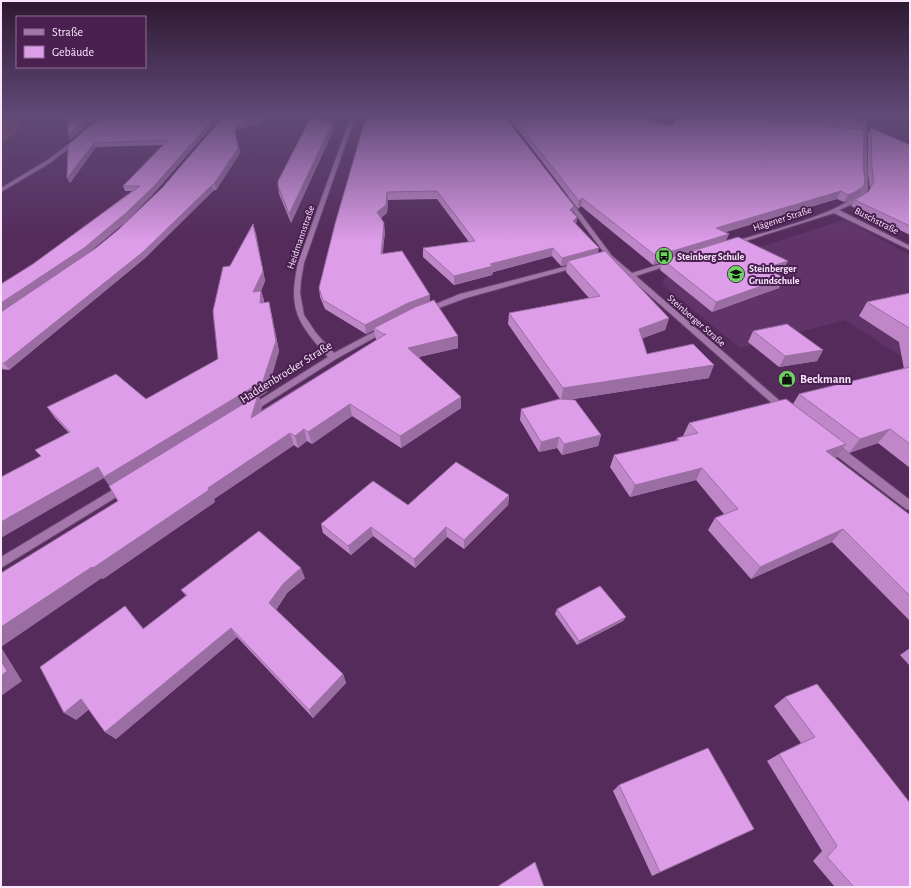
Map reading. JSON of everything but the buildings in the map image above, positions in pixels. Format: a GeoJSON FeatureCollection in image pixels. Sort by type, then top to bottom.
{"type":"FeatureCollection","features":[{"type":"Feature","properties":{"kind":"street"},"geometry":{"type":"LineString","coordinates":[[1,190],[53,158]]}},
{"type":"Feature","properties":{"kind":"street","name":"Heidmannstraße"},"geometry":{"type":"LineString","coordinates":[[333,357],[307,329],[300,314],[296,299],[296,282],[301,263],[339,158]]}},
{"type":"Feature","properties":{"kind":"street","name":"Hägener Straße"},"geometry":{"type":"LineString","coordinates":[[727,245],[835,210],[854,202],[863,195],[866,187],[864,158]]}},
{"type":"Feature","properties":{"kind":"street","name":"Steinberger Straße"},"geometry":{"type":"LineString","coordinates":[[563,195],[607,258],[789,414]]}},
{"type":"Feature","properties":{"kind":"street","name":"Buschstraße"},"geometry":{"type":"LineString","coordinates":[[835,210],[910,248]]}},
{"type":"Feature","properties":{"kind":"street"},"geometry":{"type":"LineString","coordinates":[[629,276],[682,259]]}},
{"type":"Feature","properties":{"kind":"street"},"geometry":{"type":"LineString","coordinates":[[419,312],[463,296],[584,263]]}},
{"type":"Feature","properties":{"kind":"street","name":"Haddenbrocker Straße"},"geometry":{"type":"LineString","coordinates":[[240,416],[333,357],[392,326]]}},
{"type":"Feature","properties":{"kind":"street"},"geometry":{"type":"LineString","coordinates":[[821,438],[910,506]]}},
{"type":"Feature","properties":{"kind":"street"},"geometry":{"type":"LineString","coordinates":[[1,563],[133,482]]}},
{"type":"Feature","properties":{"kind":"shaded area"},"geometry":{"type":"Polygon","coordinates":[[[840,221],[849,222],[910,255],[910,362],[845,320],[740,348],[663,285],[664,278],[840,221]]]}},
{"type":"Feature","properties":{"kind":"place","name":"Steinberg Schule"},"geometry":{"type":"Point","coordinates":[664,256]}},
{"type":"Feature","properties":{"kind":"place","name":"Steinberger Grundschule"},"geometry":{"type":"Point","coordinates":[736,274]}},
{"type":"Feature","properties":{"kind":"place","name":"Beckmann"},"geometry":{"type":"Point","coordinates":[787,379]}}]}
